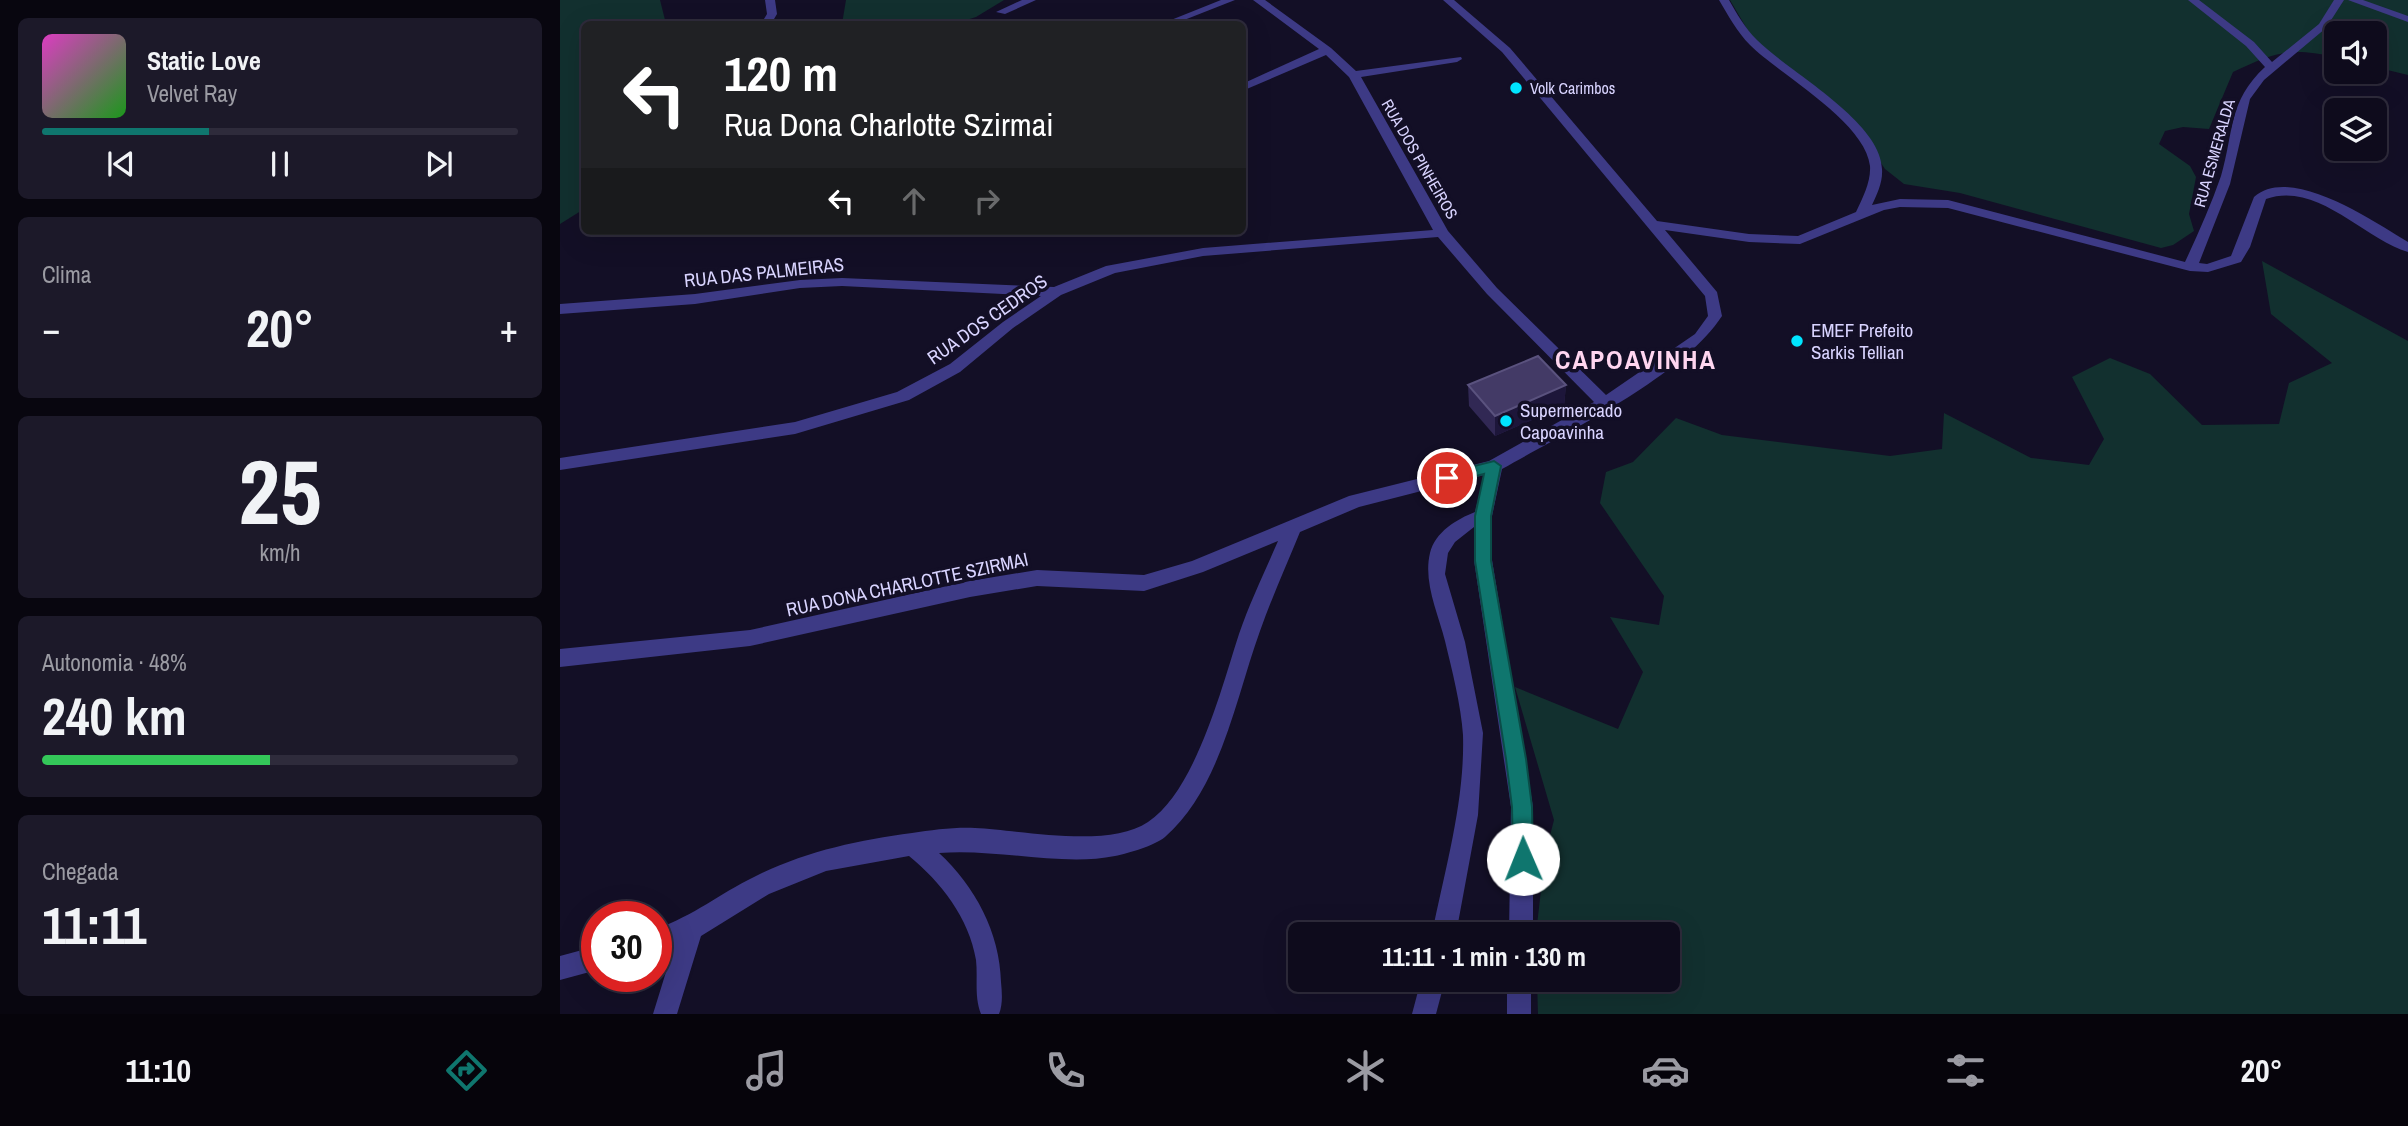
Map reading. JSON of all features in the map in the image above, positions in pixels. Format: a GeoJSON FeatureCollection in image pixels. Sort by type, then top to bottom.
{"type":"FeatureCollection","features":[{"type":"Feature","properties":{"kind":"street"},"geometry":{"type":"LineString","coordinates":[[768,21],[772,14],[770,0]]}},
{"type":"Feature","properties":{"kind":"street"},"geometry":{"type":"LineString","coordinates":[[1001,12],[1031,0]]}},
{"type":"Feature","properties":{"kind":"street"},"geometry":{"type":"LineString","coordinates":[[1174,21],[1230,0]]}},
{"type":"Feature","properties":{"kind":"street","name":"RUA DOS PINHEIROS"},"geometry":{"type":"LineString","coordinates":[[1258,0],[1326,50],[1354,75],[1441,233],[1492,291],[1605,403]]}},
{"type":"Feature","properties":{"kind":"street","name":"RUA DONA CHARLOTTE SZIRMAI"},"geometry":{"type":"LineString","coordinates":[[560,659],[750,638],[970,589],[1037,578],[1144,583],[1198,567],[1355,501],[1494,466],[1605,403],[1672,359],[1700,337],[1715,316],[1712,295],[1506,50],[1448,0]]}},
{"type":"Feature","properties":{"kind":"street"},"geometry":{"type":"LineString","coordinates":[[1724,0],[1752,41],[1831,104],[1869,147],[1875,160],[1876,176],[1863,212]]}},
{"type":"Feature","properties":{"kind":"street"},"geometry":{"type":"LineString","coordinates":[[2193,0],[2250,44],[2270,66]]}},
{"type":"Feature","properties":{"kind":"street","name":"RUA ESMERALDA"},"geometry":{"type":"LineString","coordinates":[[2190,267],[2214,214],[2229,169],[2235,133],[2248,91],[2270,66],[2328,22],[2339,0]]}},
{"type":"Feature","properties":{"kind":"street"},"geometry":{"type":"LineString","coordinates":[[2353,0],[2408,19]]}},
{"type":"Feature","properties":{"kind":"street"},"geometry":{"type":"LineString","coordinates":[[1246,86],[1326,50]]}},
{"type":"Feature","properties":{"kind":"street"},"geometry":{"type":"LineString","coordinates":[[1354,75],[1457,59]]}},
{"type":"Feature","properties":{"kind":"street"},"geometry":{"type":"LineString","coordinates":[[1655,225],[1749,238],[1800,240],[1863,212],[1900,203],[1948,204],[1998,215],[2144,257],[2208,268],[2236,258],[2243,247],[2260,197],[2280,190],[2297,192],[2332,205],[2408,248]]}},
{"type":"Feature","properties":{"kind":"street","name":"RUA DOS CEDROS"},"geometry":{"type":"LineString","coordinates":[[560,464],[795,428],[903,396],[955,368],[1056,292],[1111,269],[1203,252],[1441,233]]}},
{"type":"Feature","properties":{"kind":"street"},"geometry":{"type":"LineString","coordinates":[[1244,235],[1250,247]]}},
{"type":"Feature","properties":{"kind":"street","name":"RUA DAS PALMEIRAS"},"geometry":{"type":"LineString","coordinates":[[560,309],[695,299],[800,284],[888,282],[1056,292]]}},
{"type":"Feature","properties":{"kind":"street"},"geometry":{"type":"LineString","coordinates":[[1494,466],[1483,516],[1483,561],[1522,807],[1521,922]]}},
{"type":"Feature","properties":{"kind":"street"},"geometry":{"type":"LineString","coordinates":[[1446,922],[1467,815],[1473,733],[1463,697],[1455,642],[1436,574],[1438,551],[1464,524],[1483,516]]}},
{"type":"Feature","properties":{"kind":"street"},"geometry":{"type":"LineString","coordinates":[[672,935],[692,928],[762,885],[826,860],[912,844],[973,839],[1061,847],[1115,845],[1155,831],[1180,805],[1213,745],[1250,631],[1292,529]]}},
{"type":"Feature","properties":{"kind":"street"},"geometry":{"type":"LineString","coordinates":[[912,844],[935,860],[957,886],[987,957],[990,1006]]}},
{"type":"Feature","properties":{"kind":"street"},"geometry":{"type":"LineString","coordinates":[[665,1014],[692,928]]}},
{"type":"Feature","properties":{"kind":"street"},"geometry":{"type":"LineString","coordinates":[[560,968],[581,962]]}},
{"type":"Feature","properties":{"kind":"street"},"geometry":{"type":"LineString","coordinates":[[1424,1014],[1430,992]]}},
{"type":"Feature","properties":{"kind":"street"},"geometry":{"type":"LineString","coordinates":[[1519,992],[1520,1014]]}},
{"type":"Feature","properties":{"kind":"green space"},"geometry":{"type":"Polygon","coordinates":[[[560,0],[660,0],[665,21],[581,21],[581,211],[560,224],[560,0]]]}},
{"type":"Feature","properties":{"kind":"green space"},"geometry":{"type":"Polygon","coordinates":[[[846,0],[1004,0],[976,17],[963,21],[842,21],[846,0]]]}},
{"type":"Feature","properties":{"kind":"green space"},"geometry":{"type":"Polygon","coordinates":[[[1730,0],[2408,0],[2408,75],[2387,70],[2387,21],[2324,21],[2324,55],[2306,52],[2283,53],[2233,72],[2209,129],[2183,127],[2165,131],[2159,144],[2190,166],[2196,177],[2189,214],[2194,231],[2173,245],[2161,248],[1960,193],[1904,184],[1885,169],[1859,130],[1753,39],[1730,0]]]}},
{"type":"Feature","properties":{"kind":"green space"},"geometry":{"type":"Polygon","coordinates":[[[2262,261],[2408,341],[2408,1014],[1538,1014],[1537,992],[1680,992],[1680,922],[1537,922],[1545,855],[1554,820],[1515,687],[1618,729],[1643,672],[1610,617],[1659,625],[1664,596],[1600,503],[1606,472],[1633,462],[1676,418],[1722,435],[1890,456],[1942,449],[1944,413],[2031,458],[2089,465],[2104,439],[2072,377],[2110,358],[2150,374],[2202,425],[2279,424],[2289,383],[2332,363],[2271,314],[2262,261]]]}},
{"type":"Feature","properties":{"kind":"building"},"geometry":{"type":"Polygon","coordinates":[[[1538,356],[1566,385],[1495,416],[1468,385],[1538,356]]]}},
{"type":"Feature","properties":{"kind":"place","name":"Volk Carimbos"},"geometry":{"type":"Point","coordinates":[1516,88]}},
{"type":"Feature","properties":{"kind":"place","name":"EMEF Prefeito Sarkis Tellian"},"geometry":{"type":"Point","coordinates":[1797,341]}},
{"type":"Feature","properties":{"kind":"place","name":"Supermercado Capoavinha"},"geometry":{"type":"Point","coordinates":[1506,421]}},
{"type":"Feature","properties":{"kind":"district","name":"CAPOAVINHA"},"geometry":{"type":"Point","coordinates":[1636,360]}},
{"type":"Feature","properties":{"kind":"route"},"geometry":{"type":"LineString","coordinates":[[1447,478],[1494,466],[1483,516],[1483,561],[1516,759],[1522,807],[1523,859]]}}]}
